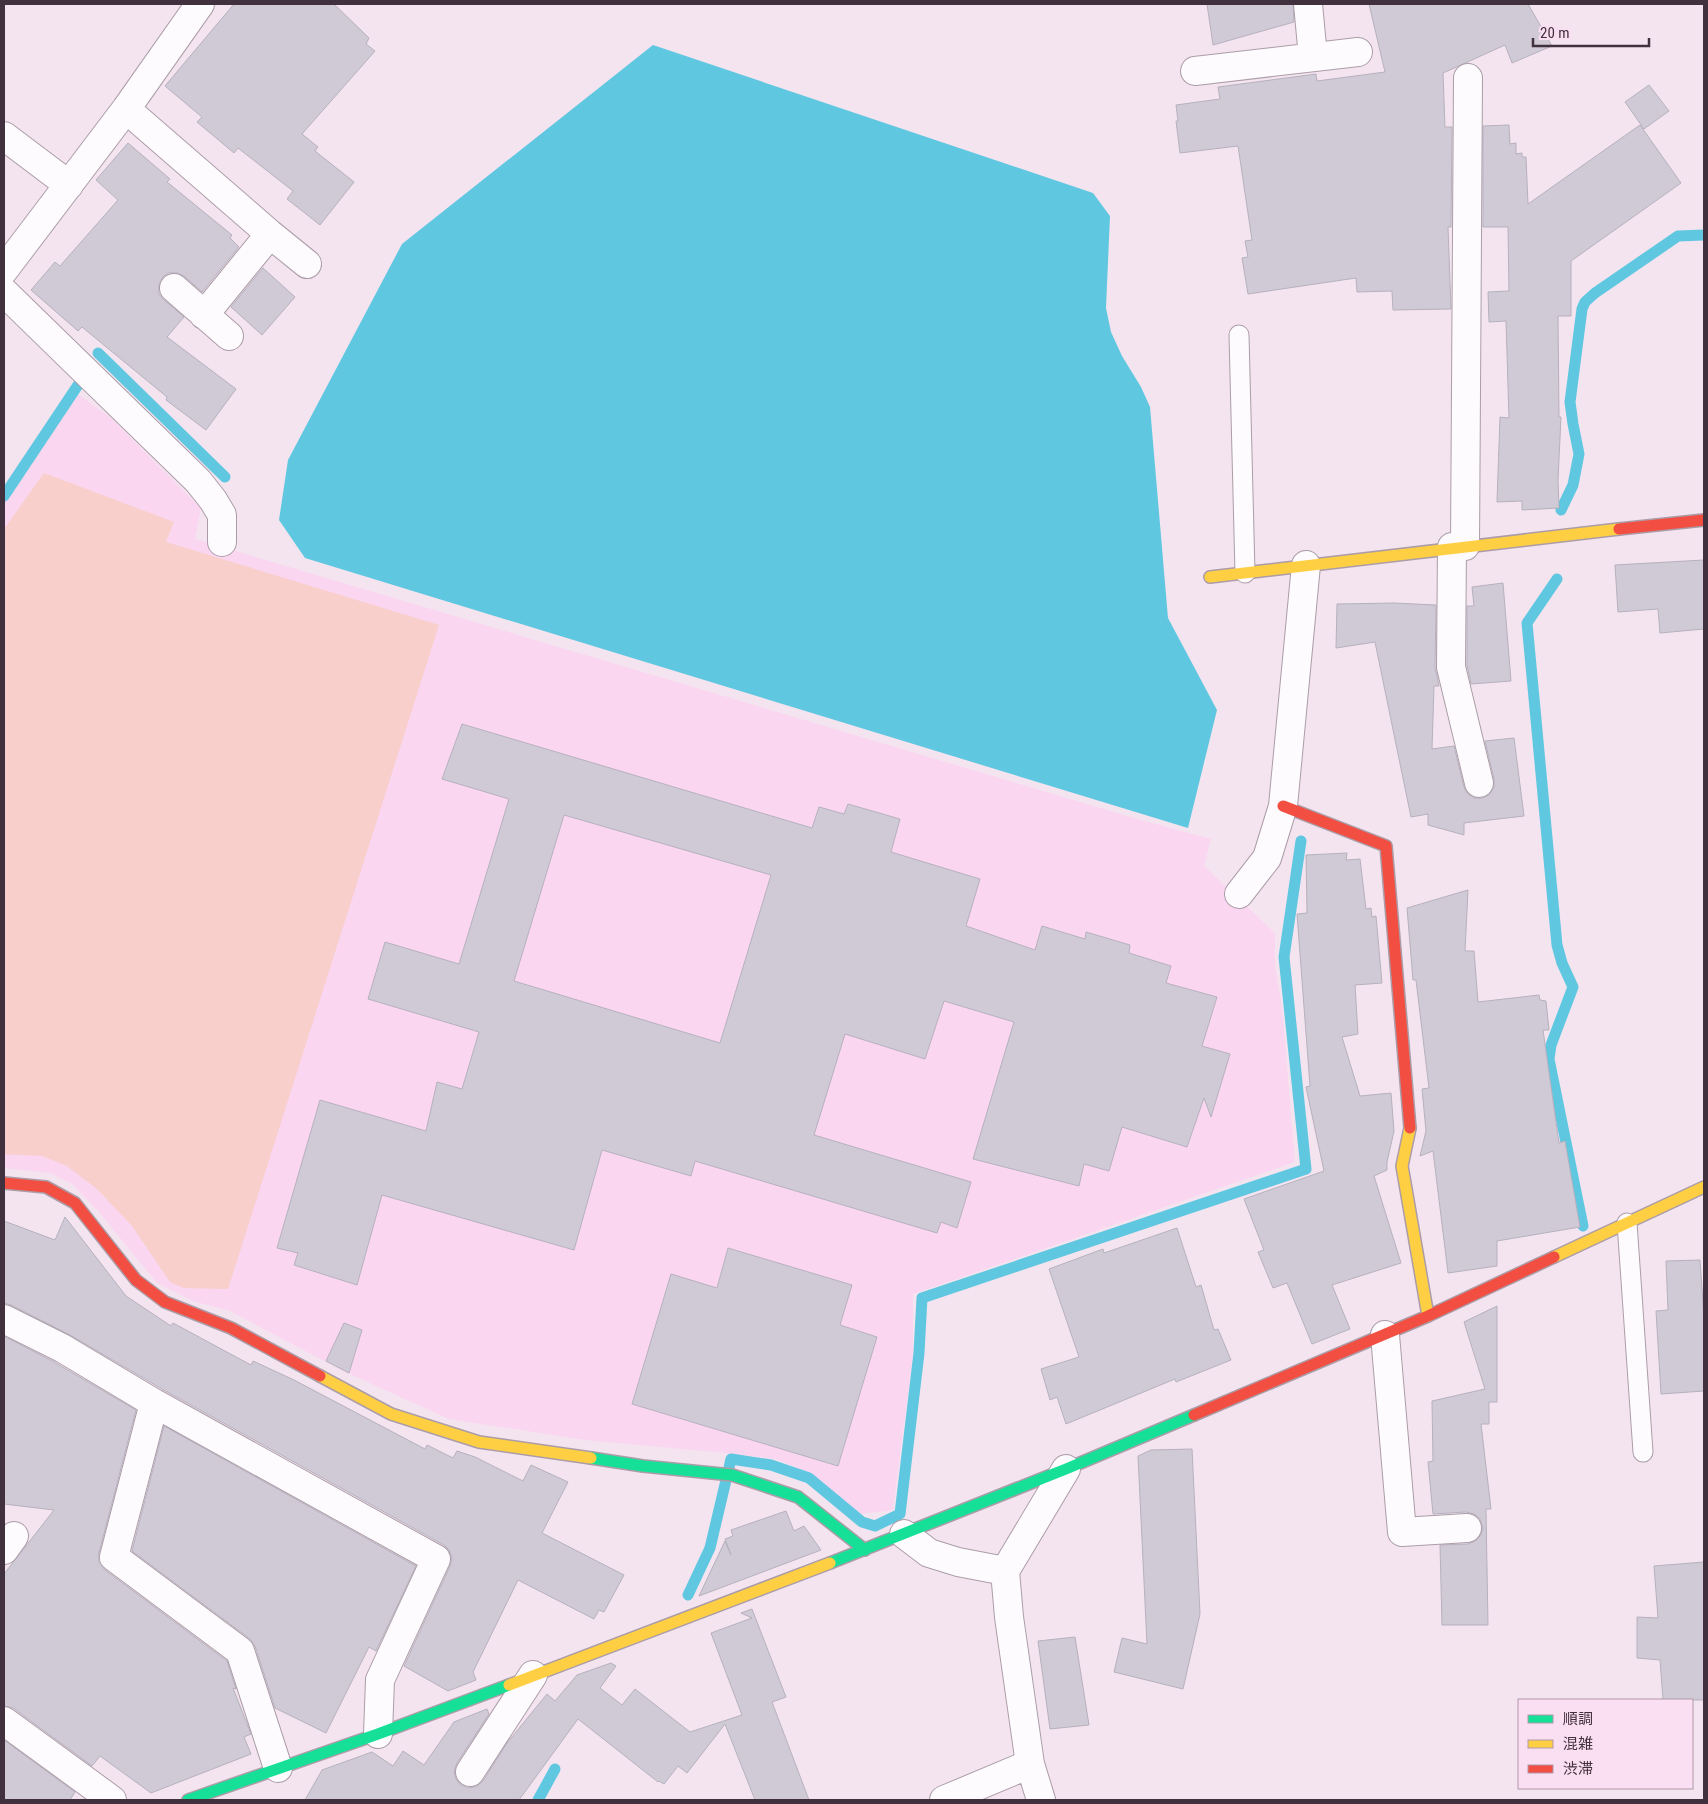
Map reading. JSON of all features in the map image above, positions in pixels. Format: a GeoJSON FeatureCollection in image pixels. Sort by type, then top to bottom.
{"type":"FeatureCollection","features":[{"type":"Feature","properties":{"kind":"street"},"geometry":{"type":"LineString","coordinates":[[4,270],[126,109],[200,4]]}},
{"type":"Feature","properties":{"kind":"street"},"geometry":{"type":"LineString","coordinates":[[1308,4],[1313,57]]}},
{"type":"Feature","properties":{"kind":"street"},"geometry":{"type":"LineString","coordinates":[[1195,71],[1358,52]]}},
{"type":"Feature","properties":{"kind":"street"},"geometry":{"type":"LineString","coordinates":[[1468,78],[1458,547],[1451,667],[1479,783]]}},
{"type":"Feature","properties":{"kind":"street"},"geometry":{"type":"LineString","coordinates":[[126,109],[307,264]]}},
{"type":"Feature","properties":{"kind":"street"},"geometry":{"type":"LineString","coordinates":[[4,136],[69,184]]}},
{"type":"Feature","properties":{"kind":"street"},"geometry":{"type":"LineString","coordinates":[[204,315],[270,234]]}},
{"type":"Feature","properties":{"kind":"street"},"geometry":{"type":"LineString","coordinates":[[174,288],[229,336]]}},
{"type":"Feature","properties":{"kind":"street"},"geometry":{"type":"LineString","coordinates":[[4,292],[198,481],[213,500],[222,516],[222,542]]}},
{"type":"Feature","properties":{"kind":"street"},"geometry":{"type":"LineString","coordinates":[[1210,577],[1704,520]]}},
{"type":"Feature","properties":{"kind":"street"},"geometry":{"type":"LineString","coordinates":[[1239,894],[1267,858],[1283,806],[1306,566]]}},
{"type":"Feature","properties":{"kind":"street"},"geometry":{"type":"LineString","coordinates":[[1283,806],[1386,846],[1410,1132],[1402,1166],[1428,1316]]}},
{"type":"Feature","properties":{"kind":"street"},"geometry":{"type":"LineString","coordinates":[[4,1183],[46,1187],[75,1203],[136,1280],[165,1302],[231,1328],[391,1414],[479,1442],[643,1466],[732,1475],[798,1497],[865,1550]]}},
{"type":"Feature","properties":{"kind":"street"},"geometry":{"type":"LineString","coordinates":[[188,1800],[230,1794],[278,1768],[378,1734],[865,1550],[1385,1335],[1704,1187]]}},
{"type":"Feature","properties":{"kind":"street"},"geometry":{"type":"LineString","coordinates":[[4,1319],[62,1348],[154,1403],[436,1559],[380,1680],[378,1734]]}},
{"type":"Feature","properties":{"kind":"street"},"geometry":{"type":"LineString","coordinates":[[1385,1335],[1402,1532],[1467,1528]]}},
{"type":"Feature","properties":{"kind":"street"},"geometry":{"type":"LineString","coordinates":[[154,1403],[114,1558],[240,1651],[278,1768]]}},
{"type":"Feature","properties":{"kind":"street"},"geometry":{"type":"LineString","coordinates":[[1041,1800],[1030,1764],[1009,1617],[1005,1571],[1066,1468]]}},
{"type":"Feature","properties":{"kind":"street"},"geometry":{"type":"LineString","coordinates":[[904,1534],[929,1553],[958,1562],[1005,1571]]}},
{"type":"Feature","properties":{"kind":"street"},"geometry":{"type":"LineString","coordinates":[[470,1772],[533,1675]]}},
{"type":"Feature","properties":{"kind":"street"},"geometry":{"type":"LineString","coordinates":[[4,1721],[112,1800]]}},
{"type":"Feature","properties":{"kind":"street"},"geometry":{"type":"LineString","coordinates":[[944,1800],[1030,1764]]}},
{"type":"Feature","properties":{"kind":"lane"},"geometry":{"type":"LineString","coordinates":[[1238,335],[1244,573]]}},
{"type":"Feature","properties":{"kind":"lane"},"geometry":{"type":"LineString","coordinates":[[1627,1223],[1643,1452]]}},
{"type":"Feature","properties":{"kind":"shaded area"},"geometry":{"type":"Polygon","coordinates":[[[78,394],[112,419],[201,508],[195,539],[1134,818],[1211,839],[1204,866],[1275,933],[1275,966],[1282,1007],[1295,1162],[913,1294],[913,1355],[893,1510],[861,1514],[808,1472],[775,1459],[585,1440],[449,1419],[341,1370],[230,1311],[193,1301],[157,1283],[98,1211],[72,1184],[50,1173],[4,1168],[4,503],[78,394]]]}},
{"type":"Feature","properties":{"kind":"shaded area"},"geometry":{"type":"Polygon","coordinates":[[[44,473],[174,522],[166,542],[439,625],[228,1289],[184,1288],[170,1282],[132,1226],[97,1189],[67,1166],[42,1156],[4,1154],[4,529],[44,473]]]}},
{"type":"Feature","properties":{"kind":"water"},"geometry":{"type":"Polygon","coordinates":[[[653,45],[1093,193],[1110,216],[1106,308],[1111,332],[1150,407],[1168,618],[1217,710],[1188,828],[305,558],[279,520],[288,460],[402,244],[653,45]]]}},
{"type":"Feature","properties":{"kind":"building"},"geometry":{"type":"Polygon","coordinates":[[[234,4],[334,4],[369,38],[366,44],[375,51],[302,134],[318,147],[315,151],[354,182],[320,225],[287,199],[293,191],[238,148],[234,153],[197,122],[202,117],[165,86],[234,4]]]}},
{"type":"Feature","properties":{"kind":"building"},"geometry":{"type":"Polygon","coordinates":[[[1207,4],[1293,4],[1294,22],[1213,45],[1207,4]]]}},
{"type":"Feature","properties":{"kind":"building"},"geometry":{"type":"Polygon","coordinates":[[[1369,4],[1528,4],[1552,46],[1512,63],[1505,45],[1443,73],[1445,127],[1452,127],[1451,227],[1448,227],[1451,309],[1393,310],[1392,291],[1357,292],[1356,278],[1248,294],[1242,258],[1248,257],[1245,241],[1252,240],[1238,146],[1180,153],[1176,105],[1220,99],[1218,87],[1316,74],[1317,81],[1385,72],[1369,4]]]}},
{"type":"Feature","properties":{"kind":"building"},"geometry":{"type":"Polygon","coordinates":[[[1649,85],[1669,111],[1644,129],[1625,102],[1649,85]]]}},
{"type":"Feature","properties":{"kind":"building"},"geometry":{"type":"Polygon","coordinates":[[[1509,125],[1510,144],[1516,143],[1516,154],[1522,153],[1522,157],[1526,157],[1528,204],[1640,125],[1681,183],[1571,261],[1571,316],[1558,316],[1559,417],[1561,417],[1558,480],[1559,508],[1522,510],[1522,501],[1497,502],[1500,417],[1509,418],[1506,321],[1489,322],[1488,292],[1509,291],[1508,227],[1483,227],[1483,126],[1509,125]]]}},
{"type":"Feature","properties":{"kind":"building"},"geometry":{"type":"Polygon","coordinates":[[[128,143],[170,179],[167,182],[232,235],[230,238],[239,247],[202,292],[184,276],[177,273],[168,273],[163,277],[159,285],[159,294],[184,317],[167,337],[236,389],[206,430],[166,400],[167,397],[82,327],[78,331],[31,290],[55,262],[60,266],[118,200],[96,180],[128,143]]]}},
{"type":"Feature","properties":{"kind":"building"},"geometry":{"type":"Polygon","coordinates":[[[263,268],[295,297],[262,335],[231,307],[263,268]]]}},
{"type":"Feature","properties":{"kind":"building"},"geometry":{"type":"Polygon","coordinates":[[[1704,560],[1704,629],[1660,633],[1658,609],[1618,612],[1615,565],[1704,560]]]}},
{"type":"Feature","properties":{"kind":"building"},"geometry":{"type":"Polygon","coordinates":[[[1503,583],[1511,681],[1471,684],[1467,665],[1467,606],[1474,606],[1472,587],[1503,583]]]}},
{"type":"Feature","properties":{"kind":"building"},"geometry":{"type":"Polygon","coordinates":[[[1394,603],[1436,605],[1435,667],[1439,686],[1434,686],[1432,749],[1454,746],[1467,793],[1474,798],[1482,798],[1489,795],[1494,787],[1494,779],[1485,741],[1514,738],[1524,816],[1464,823],[1464,835],[1428,825],[1428,814],[1411,817],[1375,642],[1336,648],[1337,604],[1394,603]]]}},
{"type":"Feature","properties":{"kind":"building"},"geometry":{"type":"Polygon","coordinates":[[[462,724],[812,828],[819,807],[844,814],[848,804],[900,819],[891,852],[980,879],[966,926],[1035,950],[1042,926],[1085,939],[1086,932],[1130,945],[1129,953],[1171,966],[1166,983],[1217,997],[1202,1046],[1230,1054],[1211,1117],[1204,1098],[1187,1147],[1122,1127],[1109,1171],[1084,1164],[1079,1186],[973,1159],[1014,1022],[944,1001],[925,1059],[845,1034],[814,1135],[971,1182],[957,1228],[941,1222],[937,1233],[695,1161],[691,1176],[602,1150],[574,1250],[382,1195],[357,1285],[294,1265],[298,1253],[277,1248],[320,1100],[426,1131],[437,1082],[462,1089],[479,1032],[368,999],[385,942],[459,964],[509,799],[442,779],[462,724]],[[564,815],[514,981],[720,1043],[771,875],[564,815]]]}},
{"type":"Feature","properties":{"kind":"building"},"geometry":{"type":"Polygon","coordinates":[[[1347,853],[1346,860],[1360,859],[1366,909],[1371,908],[1372,917],[1376,916],[1382,983],[1355,985],[1358,1034],[1342,1037],[1360,1096],[1391,1093],[1394,1131],[1387,1170],[1374,1176],[1401,1263],[1332,1285],[1350,1329],[1312,1344],[1287,1283],[1273,1288],[1258,1252],[1264,1250],[1244,1199],[1324,1171],[1306,1087],[1310,1086],[1297,914],[1307,913],[1306,855],[1347,853]]]}},
{"type":"Feature","properties":{"kind":"building"},"geometry":{"type":"Polygon","coordinates":[[[1468,890],[1465,951],[1474,951],[1478,1002],[1539,995],[1540,1000],[1546,1001],[1549,1030],[1543,1030],[1559,1143],[1565,1141],[1580,1227],[1497,1241],[1497,1266],[1448,1273],[1433,1151],[1420,1156],[1426,1131],[1422,1089],[1429,1088],[1416,980],[1413,980],[1407,908],[1468,890]]]}},
{"type":"Feature","properties":{"kind":"building"},"geometry":{"type":"Polygon","coordinates":[[[65,1217],[126,1296],[171,1326],[173,1323],[251,1365],[253,1361],[294,1380],[425,1449],[427,1445],[453,1458],[457,1451],[475,1457],[523,1481],[531,1465],[568,1482],[542,1533],[624,1575],[604,1612],[599,1610],[594,1619],[518,1580],[473,1672],[476,1680],[448,1691],[404,1666],[450,1566],[452,1558],[449,1550],[444,1545],[162,1389],[70,1335],[4,1303],[4,1221],[55,1240],[65,1217]]]}},
{"type":"Feature","properties":{"kind":"building"},"geometry":{"type":"Polygon","coordinates":[[[1177,1228],[1196,1287],[1201,1285],[1214,1330],[1218,1329],[1231,1360],[1176,1382],[1175,1379],[1066,1424],[1057,1397],[1050,1400],[1041,1369],[1079,1357],[1049,1269],[1103,1249],[1104,1253],[1177,1228]]]}},
{"type":"Feature","properties":{"kind":"building"},"geometry":{"type":"Polygon","coordinates":[[[728,1248],[852,1285],[840,1325],[877,1337],[838,1466],[632,1404],[671,1274],[717,1288],[728,1248]]]}},
{"type":"Feature","properties":{"kind":"building"},"geometry":{"type":"Polygon","coordinates":[[[1700,1260],[1704,1317],[1704,1391],[1661,1394],[1656,1311],[1668,1310],[1666,1261],[1700,1260]]]}},
{"type":"Feature","properties":{"kind":"building"},"geometry":{"type":"Polygon","coordinates":[[[1497,1306],[1497,1402],[1489,1402],[1489,1424],[1481,1424],[1491,1509],[1486,1509],[1488,1625],[1442,1625],[1440,1545],[1468,1544],[1475,1541],[1481,1535],[1483,1528],[1480,1519],[1474,1514],[1466,1512],[1433,1514],[1428,1462],[1433,1461],[1432,1401],[1485,1389],[1464,1322],[1497,1306]]]}},
{"type":"Feature","properties":{"kind":"building"},"geometry":{"type":"Polygon","coordinates":[[[344,1323],[362,1330],[349,1373],[326,1361],[344,1323]]]}},
{"type":"Feature","properties":{"kind":"building"},"geometry":{"type":"Polygon","coordinates":[[[4,1336],[54,1362],[136,1410],[99,1553],[99,1562],[105,1570],[227,1661],[236,1689],[233,1688],[251,1734],[244,1737],[251,1754],[151,1793],[100,1756],[92,1766],[13,1708],[4,1706],[4,1574],[54,1510],[4,1504],[4,1336]]]}},
{"type":"Feature","properties":{"kind":"building"},"geometry":{"type":"Polygon","coordinates":[[[164,1426],[416,1566],[376,1651],[369,1647],[326,1733],[275,1708],[255,1646],[250,1639],[132,1551],[164,1426]]]}},
{"type":"Feature","properties":{"kind":"building"},"geometry":{"type":"Polygon","coordinates":[[[1192,1449],[1200,1614],[1183,1689],[1114,1672],[1122,1638],[1147,1644],[1138,1456],[1151,1450],[1192,1449]]]}},
{"type":"Feature","properties":{"kind":"building"},"geometry":{"type":"Polygon","coordinates":[[[786,1511],[794,1531],[804,1526],[821,1550],[699,1596],[725,1541],[731,1555],[725,1539],[733,1536],[731,1530],[786,1511]]]}},
{"type":"Feature","properties":{"kind":"building"},"geometry":{"type":"Polygon","coordinates":[[[1704,1562],[1704,1700],[1663,1699],[1660,1660],[1637,1658],[1637,1617],[1658,1618],[1654,1566],[1704,1562]]]}},
{"type":"Feature","properties":{"kind":"building"},"geometry":{"type":"Polygon","coordinates":[[[752,1609],[786,1697],[772,1702],[809,1800],[755,1800],[725,1724],[687,1773],[678,1766],[664,1784],[658,1782],[578,1719],[519,1800],[305,1800],[322,1770],[372,1752],[393,1766],[403,1751],[424,1765],[454,1722],[487,1709],[489,1714],[457,1763],[454,1771],[456,1779],[461,1785],[469,1788],[477,1786],[483,1781],[507,1743],[547,1694],[555,1701],[577,1675],[611,1663],[616,1666],[600,1688],[622,1705],[635,1689],[690,1732],[742,1715],[711,1633],[752,1618],[741,1613],[752,1609]]]}},
{"type":"Feature","properties":{"kind":"building"},"geometry":{"type":"Polygon","coordinates":[[[1075,1637],[1089,1725],[1050,1729],[1038,1641],[1075,1637]]]}},
{"type":"Feature","properties":{"kind":"building"},"geometry":{"type":"Polygon","coordinates":[[[4,1740],[75,1792],[70,1800],[4,1800],[4,1740]]]}},
{"type":"Feature","properties":{"kind":"waterway"},"geometry":{"type":"LineString","coordinates":[[1561,510],[1573,485],[1579,454],[1570,402],[1582,309],[1585,302],[1595,293],[1678,236],[1704,235]]}},
{"type":"Feature","properties":{"kind":"waterway"},"geometry":{"type":"LineString","coordinates":[[98,353],[225,477]]}},
{"type":"Feature","properties":{"kind":"waterway"},"geometry":{"type":"LineString","coordinates":[[4,496],[78,385]]}},
{"type":"Feature","properties":{"kind":"waterway"},"geometry":{"type":"LineString","coordinates":[[1557,579],[1527,623],[1557,945],[1562,963],[1573,987],[1551,1045],[1549,1059],[1583,1226]]}},
{"type":"Feature","properties":{"kind":"waterway"},"geometry":{"type":"LineString","coordinates":[[688,1595],[710,1548],[731,1459],[771,1465],[809,1478],[862,1522],[875,1526],[900,1514],[919,1353],[922,1298],[1306,1169],[1284,957],[1301,841]]}},
{"type":"Feature","properties":{"kind":"waterway"},"geometry":{"type":"LineString","coordinates":[[538,1800],[555,1769]]}},
{"type":"Feature","properties":{"kind":"traffic: fast"},"geometry":{"type":"LineString","coordinates":[[830,1563],[1066,1469],[1194,1415]]}},
{"type":"Feature","properties":{"kind":"traffic: fast"},"geometry":{"type":"LineString","coordinates":[[591,1458],[643,1466],[732,1475],[798,1497],[865,1550]]}},
{"type":"Feature","properties":{"kind":"traffic: fast"},"geometry":{"type":"LineString","coordinates":[[188,1800],[378,1734],[509,1685]]}},
{"type":"Feature","properties":{"kind":"traffic: slow"},"geometry":{"type":"LineString","coordinates":[[1210,577],[1619,529]]}},
{"type":"Feature","properties":{"kind":"traffic: slow"},"geometry":{"type":"LineString","coordinates":[[1410,1128],[1402,1166],[1428,1316]]}},
{"type":"Feature","properties":{"kind":"traffic: slow"},"geometry":{"type":"LineString","coordinates":[[1554,1257],[1704,1187]]}},
{"type":"Feature","properties":{"kind":"traffic: slow"},"geometry":{"type":"LineString","coordinates":[[320,1376],[391,1414],[479,1442],[591,1458]]}},
{"type":"Feature","properties":{"kind":"traffic: slow"},"geometry":{"type":"LineString","coordinates":[[509,1685],[830,1563]]}},
{"type":"Feature","properties":{"kind":"traffic: jam"},"geometry":{"type":"LineString","coordinates":[[1619,529],[1704,520]]}},
{"type":"Feature","properties":{"kind":"traffic: jam"},"geometry":{"type":"LineString","coordinates":[[1283,806],[1386,846],[1410,1128]]}},
{"type":"Feature","properties":{"kind":"traffic: jam"},"geometry":{"type":"LineString","coordinates":[[4,1183],[46,1187],[75,1203],[136,1280],[165,1302],[231,1328],[320,1376]]}},
{"type":"Feature","properties":{"kind":"traffic: jam"},"geometry":{"type":"LineString","coordinates":[[1194,1415],[1428,1316],[1554,1257]]}}]}
